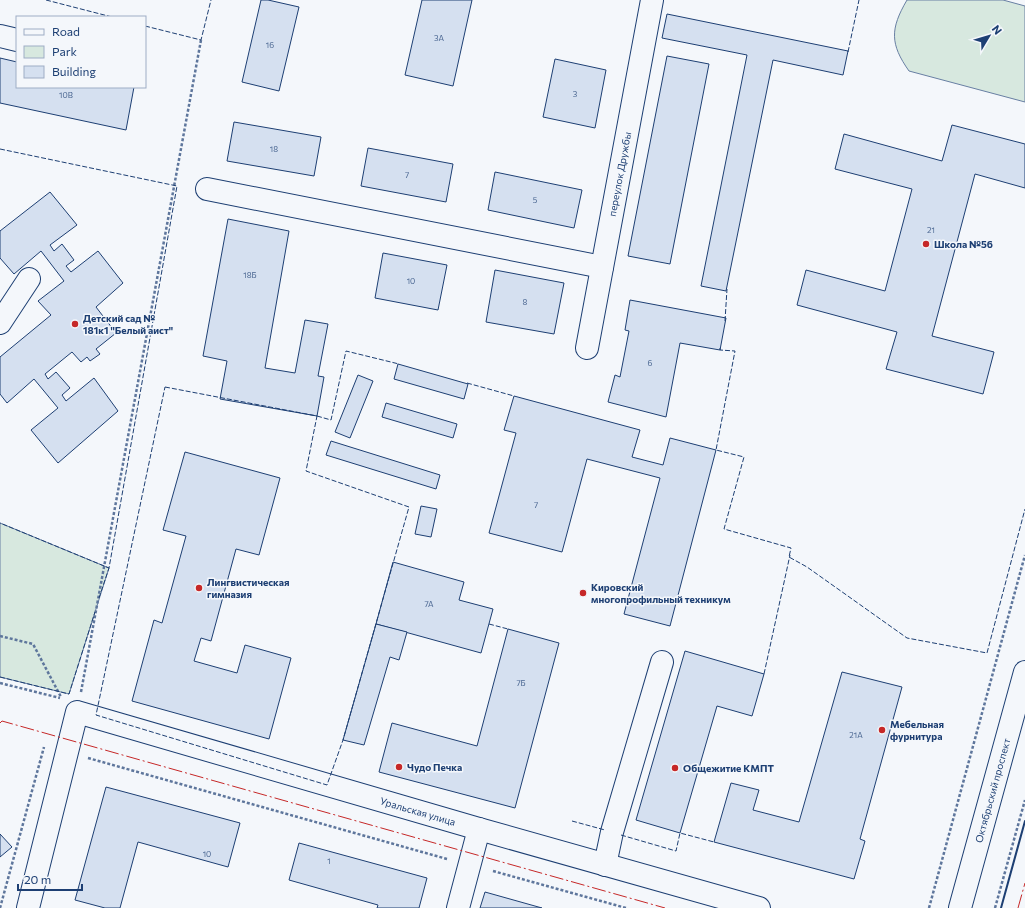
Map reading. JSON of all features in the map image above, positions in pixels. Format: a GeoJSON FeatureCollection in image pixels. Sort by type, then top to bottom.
{"type":"FeatureCollection","features":[{"type":"Feature","properties":{"kind":"street","name":"переулок Дружбы"},"geometry":{"type":"LineString","coordinates":[[587,348],[652,0]]}},
{"type":"Feature","properties":{"kind":"street"},"geometry":{"type":"LineString","coordinates":[[0,36],[16,40]]}},
{"type":"Feature","properties":{"kind":"street"},"geometry":{"type":"LineString","coordinates":[[207,189],[602,267]]}},
{"type":"Feature","properties":{"kind":"street"},"geometry":{"type":"LineString","coordinates":[[0,323],[29,279]]}},
{"type":"Feature","properties":{"kind":"street"},"geometry":{"type":"LineString","coordinates":[[605,864],[612,832],[662,662]]}},
{"type":"Feature","properties":{"kind":"street","name":"Октябрьский проспект"},"geometry":{"type":"LineString","coordinates":[[960,908],[1025,672]]}},
{"type":"Feature","properties":{"kind":"street"},"geometry":{"type":"LineString","coordinates":[[28,908],[77,712]]}},
{"type":"Feature","properties":{"kind":"street","name":"Уральская улица"},"geometry":{"type":"LineString","coordinates":[[77,712],[759,908]]}},
{"type":"Feature","properties":{"kind":"street"},"geometry":{"type":"LineString","coordinates":[[458,908],[480,829]]}},
{"type":"Feature","properties":{"kind":"path"},"geometry":{"type":"LineString","coordinates":[[77,712],[202,40]]}},
{"type":"Feature","properties":{"kind":"path"},"geometry":{"type":"LineString","coordinates":[[929,908],[1025,555]]}},
{"type":"Feature","properties":{"kind":"path"},"geometry":{"type":"LineString","coordinates":[[0,636],[33,644],[62,699],[0,684]]}},
{"type":"Feature","properties":{"kind":"path"},"geometry":{"type":"LineString","coordinates":[[0,908],[44,747]]}},
{"type":"Feature","properties":{"kind":"path"},"geometry":{"type":"LineString","coordinates":[[86,758],[448,859]]}},
{"type":"Feature","properties":{"kind":"path"},"geometry":{"type":"LineString","coordinates":[[994,908],[1025,800]]}},
{"type":"Feature","properties":{"kind":"path"},"geometry":{"type":"LineString","coordinates":[[493,871],[626,908]]}},
{"type":"Feature","properties":{"kind":"green space"},"geometry":{"type":"Polygon","coordinates":[[[907,0],[1003,0],[1025,6],[1025,102],[909,71],[898,53],[894,36],[897,20],[907,0]]]}},
{"type":"Feature","properties":{"kind":"green space"},"geometry":{"type":"Polygon","coordinates":[[[0,523],[109,568],[69,694],[0,677],[0,523]]]}},
{"type":"Feature","properties":{"kind":"building"},"geometry":{"type":"Polygon","coordinates":[[[261,0],[268,0],[299,7],[279,91],[242,82],[261,0]]]}},
{"type":"Feature","properties":{"kind":"building"},"geometry":{"type":"Polygon","coordinates":[[[422,0],[472,0],[453,86],[405,75],[422,0]]]}},
{"type":"Feature","properties":{"kind":"building"},"geometry":{"type":"Polygon","coordinates":[[[667,14],[848,51],[843,75],[773,60],[726,291],[701,286],[747,55],[662,38],[667,14]]]}},
{"type":"Feature","properties":{"kind":"building"},"geometry":{"type":"Polygon","coordinates":[[[667,56],[709,64],[670,264],[628,256],[667,56]]]}},
{"type":"Feature","properties":{"kind":"building"},"geometry":{"type":"Polygon","coordinates":[[[0,58],[16,62],[16,88],[134,88],[126,130],[0,103],[0,58]]]}},
{"type":"Feature","properties":{"kind":"building"},"geometry":{"type":"Polygon","coordinates":[[[555,59],[606,70],[595,128],[543,117],[555,59]]]}},
{"type":"Feature","properties":{"kind":"building"},"geometry":{"type":"Polygon","coordinates":[[[234,122],[321,137],[314,176],[227,161],[234,122]]]}},
{"type":"Feature","properties":{"kind":"building"},"geometry":{"type":"Polygon","coordinates":[[[952,125],[1025,144],[1025,188],[975,174],[932,336],[994,352],[983,394],[886,369],[897,332],[797,305],[806,270],[885,291],[912,189],[835,169],[844,134],[942,161],[952,125]]]}},
{"type":"Feature","properties":{"kind":"building"},"geometry":{"type":"Polygon","coordinates":[[[368,148],[453,164],[446,202],[361,186],[368,148]]]}},
{"type":"Feature","properties":{"kind":"building"},"geometry":{"type":"Polygon","coordinates":[[[495,172],[582,190],[574,228],[488,210],[495,172]]]}},
{"type":"Feature","properties":{"kind":"building","name":"Детский сад № 181к1 \"Белый аист\""},"geometry":{"type":"Polygon","coordinates":[[[50,192],[77,225],[50,245],[54,251],[62,244],[74,260],[66,266],[71,272],[98,251],[123,283],[96,307],[116,333],[96,349],[100,354],[90,361],[87,357],[81,362],[72,352],[45,374],[48,379],[56,372],[70,388],[62,395],[66,401],[94,378],[118,411],[58,463],[31,430],[58,408],[34,379],[7,403],[0,394],[0,357],[51,315],[38,301],[64,281],[41,251],[14,274],[0,258],[0,231],[50,192]]]}},
{"type":"Feature","properties":{"kind":"building"},"geometry":{"type":"Polygon","coordinates":[[[228,219],[289,231],[265,368],[295,373],[305,320],[328,324],[318,376],[324,377],[317,416],[220,399],[227,361],[203,356],[228,219]]]}},
{"type":"Feature","properties":{"kind":"building"},"geometry":{"type":"Polygon","coordinates":[[[383,253],[447,265],[438,310],[375,298],[383,253]]]}},
{"type":"Feature","properties":{"kind":"building"},"geometry":{"type":"Polygon","coordinates":[[[495,270],[564,283],[554,334],[486,322],[495,270]]]}},
{"type":"Feature","properties":{"kind":"building"},"geometry":{"type":"Polygon","coordinates":[[[630,300],[726,318],[720,350],[680,343],[666,417],[608,402],[615,375],[620,377],[629,331],[625,330],[630,300]]]}},
{"type":"Feature","properties":{"kind":"building"},"geometry":{"type":"Polygon","coordinates":[[[398,364],[468,384],[464,399],[394,379],[398,364]]]}},
{"type":"Feature","properties":{"kind":"building"},"geometry":{"type":"Polygon","coordinates":[[[358,375],[373,381],[350,438],[335,432],[358,375]]]}},
{"type":"Feature","properties":{"kind":"building"},"geometry":{"type":"Polygon","coordinates":[[[514,396],[640,430],[632,457],[663,465],[670,438],[716,450],[670,626],[624,614],[660,478],[587,459],[562,552],[489,533],[516,433],[504,430],[514,396]]]}},
{"type":"Feature","properties":{"kind":"building"},"geometry":{"type":"Polygon","coordinates":[[[386,403],[457,424],[453,438],[382,417],[386,403]]]}},
{"type":"Feature","properties":{"kind":"building"},"geometry":{"type":"Polygon","coordinates":[[[331,441],[440,475],[436,489],[326,455],[331,441]]]}},
{"type":"Feature","properties":{"kind":"building","name":"Лингвистическая гимназия"},"geometry":{"type":"Polygon","coordinates":[[[185,452],[280,478],[259,555],[236,549],[211,641],[201,638],[194,661],[237,673],[245,645],[291,658],[269,739],[132,701],[154,620],[162,623],[186,536],[163,530],[185,452]]]}},
{"type":"Feature","properties":{"kind":"building"},"geometry":{"type":"Polygon","coordinates":[[[421,506],[437,509],[431,537],[415,534],[421,506]]]}},
{"type":"Feature","properties":{"kind":"building"},"geometry":{"type":"Polygon","coordinates":[[[393,562],[464,582],[459,600],[493,609],[481,653],[376,624],[393,562]]]}},
{"type":"Feature","properties":{"kind":"building"},"geometry":{"type":"Polygon","coordinates":[[[376,624],[407,632],[399,660],[390,657],[364,745],[343,740],[376,624]]]}},
{"type":"Feature","properties":{"kind":"building"},"geometry":{"type":"Polygon","coordinates":[[[508,629],[559,643],[515,808],[379,772],[392,723],[477,746],[508,629]]]}},
{"type":"Feature","properties":{"kind":"building","name":"Общежитие КМПТ"},"geometry":{"type":"Polygon","coordinates":[[[685,651],[764,674],[752,716],[717,706],[680,833],[636,820],[685,651]]]}},
{"type":"Feature","properties":{"kind":"building"},"geometry":{"type":"Polygon","coordinates":[[[842,672],[902,687],[860,839],[865,841],[854,879],[714,842],[731,783],[759,790],[753,810],[799,822],[842,672]]]}},
{"type":"Feature","properties":{"kind":"building"},"geometry":{"type":"Polygon","coordinates":[[[106,787],[240,823],[228,867],[138,842],[120,908],[105,908],[75,900],[106,787]]]}},
{"type":"Feature","properties":{"kind":"building"},"geometry":{"type":"Polygon","coordinates":[[[0,834],[12,847],[0,857],[0,834]]]}},
{"type":"Feature","properties":{"kind":"building"},"geometry":{"type":"Polygon","coordinates":[[[299,843],[427,878],[419,908],[377,908],[378,905],[289,880],[299,843]]]}},
{"type":"Feature","properties":{"kind":"building"},"geometry":{"type":"Polygon","coordinates":[[[485,892],[542,908],[480,908],[485,892]]]}},
{"type":"Feature","properties":{"kind":"fence"},"geometry":{"type":"LineString","coordinates":[[46,0],[108,16]]}},
{"type":"Feature","properties":{"kind":"fence"},"geometry":{"type":"LineString","coordinates":[[146,26],[201,40],[211,0]]}},
{"type":"Feature","properties":{"kind":"fence"},"geometry":{"type":"LineString","coordinates":[[848,52],[859,0]]}},
{"type":"Feature","properties":{"kind":"fence"},"geometry":{"type":"LineString","coordinates":[[0,149],[177,186],[109,568],[0,523]]}},
{"type":"Feature","properties":{"kind":"fence"},"geometry":{"type":"LineString","coordinates":[[725,321],[727,289]]}},
{"type":"Feature","properties":{"kind":"fence"},"geometry":{"type":"LineString","coordinates":[[720,348],[720,350],[735,351],[716,450],[744,457],[724,529],[791,548],[789,557],[807,567],[907,638],[987,653],[1025,509]]}},
{"type":"Feature","properties":{"kind":"fence"},"geometry":{"type":"LineString","coordinates":[[317,416],[331,420],[346,351],[399,364]]}},
{"type":"Feature","properties":{"kind":"fence"},"geometry":{"type":"LineString","coordinates":[[467,383],[514,396]]}},
{"type":"Feature","properties":{"kind":"fence"},"geometry":{"type":"LineString","coordinates":[[165,387],[317,416],[306,471],[409,507],[343,740],[327,785],[96,715],[165,387]]}},
{"type":"Feature","properties":{"kind":"fence"},"geometry":{"type":"LineString","coordinates":[[764,674],[790,555]]}},
{"type":"Feature","properties":{"kind":"fence"},"geometry":{"type":"LineString","coordinates":[[99,598],[109,568]]}},
{"type":"Feature","properties":{"kind":"fence"},"geometry":{"type":"LineString","coordinates":[[0,677],[69,694],[95,612]]}},
{"type":"Feature","properties":{"kind":"fence"},"geometry":{"type":"LineString","coordinates":[[489,624],[508,629]]}},
{"type":"Feature","properties":{"kind":"fence"},"geometry":{"type":"LineString","coordinates":[[572,821],[605,830]]}},
{"type":"Feature","properties":{"kind":"fence"},"geometry":{"type":"LineString","coordinates":[[621,835],[676,851],[680,833],[714,842]]}},
{"type":"Feature","properties":{"kind":"wall"},"geometry":{"type":"LineString","coordinates":[[1001,908],[1025,821]]}},
{"type":"Feature","properties":{"kind":"power"},"geometry":{"type":"LineString","coordinates":[[0,723],[2,721],[665,908]]}},
{"type":"Feature","properties":{"kind":"power"},"geometry":{"type":"LineString","coordinates":[[1018,908],[1025,883]]}},
{"type":"Feature","properties":{"kind":"place","name":"Школа №56"},"geometry":{"type":"Point","coordinates":[926,244]}},
{"type":"Feature","properties":{"kind":"place","name":"Детский сад № 181к1 \"Белый аист\""},"geometry":{"type":"Point","coordinates":[75,324]}},
{"type":"Feature","properties":{"kind":"place","name":"Лингвистическая гимназия"},"geometry":{"type":"Point","coordinates":[199,588]}},
{"type":"Feature","properties":{"kind":"place","name":"Кировский многопрофильный техникум"},"geometry":{"type":"Point","coordinates":[583,593]}},
{"type":"Feature","properties":{"kind":"place","name":"Мебельная фурнитура"},"geometry":{"type":"Point","coordinates":[882,730]}},
{"type":"Feature","properties":{"kind":"place","name":"Чудо Печка"},"geometry":{"type":"Point","coordinates":[399,767]}},
{"type":"Feature","properties":{"kind":"place","name":"Общежитие КМПТ"},"geometry":{"type":"Point","coordinates":[675,768]}}]}
